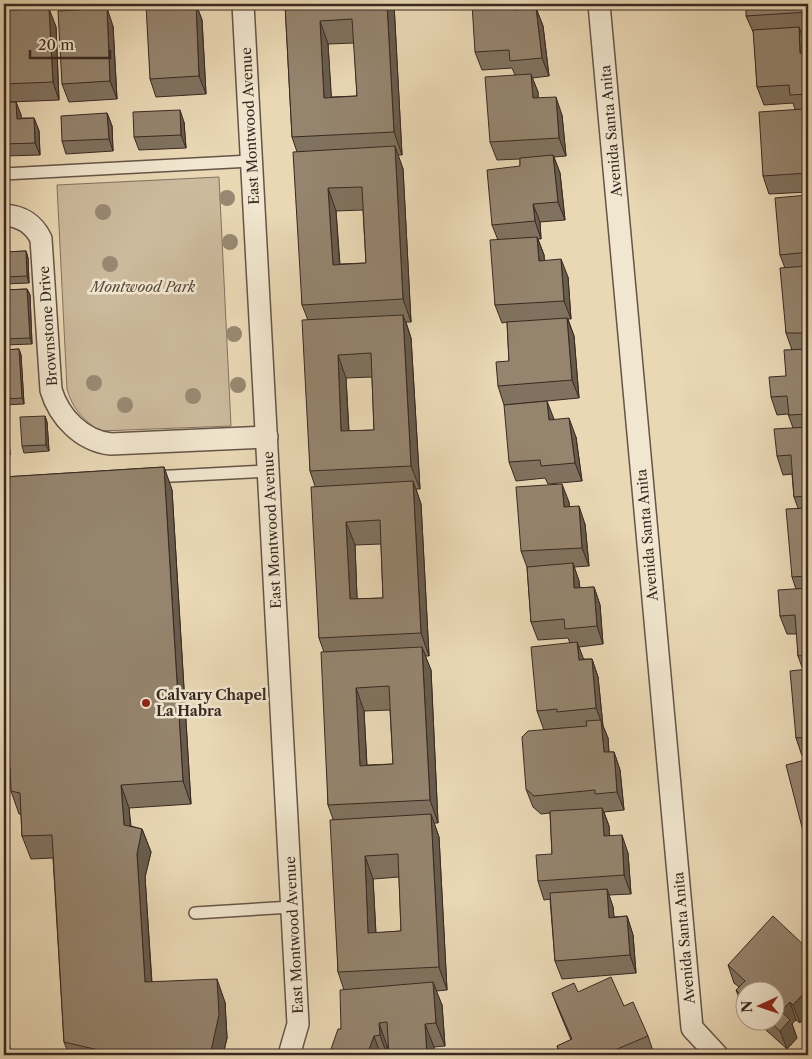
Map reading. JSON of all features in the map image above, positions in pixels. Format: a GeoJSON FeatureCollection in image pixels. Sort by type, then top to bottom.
{"type":"FeatureCollection","features":[{"type":"Feature","properties":{"kind":"street","name":"East Montwood Avenue"},"geometry":{"type":"LineString","coordinates":[[243,4],[298,1024],[289,1055]]}},
{"type":"Feature","properties":{"kind":"street","name":"Avenida Santa Anita"},"geometry":{"type":"LineString","coordinates":[[599,4],[692,1028],[717,1055]]}},
{"type":"Feature","properties":{"kind":"street","name":"Brownstone Drive"},"geometry":{"type":"LineString","coordinates":[[4,214],[26,221],[38,234],[43,245],[52,390],[55,400],[74,427],[102,443],[267,437]]}},
{"type":"Feature","properties":{"kind":"lane"},"geometry":{"type":"LineString","coordinates":[[4,174],[251,161]]}},
{"type":"Feature","properties":{"kind":"lane"},"geometry":{"type":"LineString","coordinates":[[144,477],[268,471]]}},
{"type":"Feature","properties":{"kind":"lane"},"geometry":{"type":"LineString","coordinates":[[195,913],[292,907]]}},
{"type":"Feature","properties":{"kind":"lane"},"geometry":{"type":"LineString","coordinates":[[4,1049],[4,1055]]}},
{"type":"Feature","properties":{"kind":"green space","name":"Montwood Park"},"geometry":{"type":"Polygon","coordinates":[[[219,177],[231,426],[100,431],[79,413],[67,389],[57,185],[219,177]]]}},
{"type":"Feature","properties":{"kind":"building"},"geometry":{"type":"Polygon","coordinates":[[[196,4],[199,76],[150,79],[146,5],[196,4]]]}},
{"type":"Feature","properties":{"kind":"building"},"geometry":{"type":"Polygon","coordinates":[[[285,4],[387,4],[394,132],[292,137],[285,4]],[[352,19],[320,21],[324,98],[357,96],[352,19]]]}},
{"type":"Feature","properties":{"kind":"building"},"geometry":{"type":"Polygon","coordinates":[[[472,4],[515,4],[515,10],[536,8],[542,58],[510,61],[509,50],[475,52],[472,4]]]}},
{"type":"Feature","properties":{"kind":"building"},"geometry":{"type":"Polygon","coordinates":[[[746,4],[808,4],[808,12],[746,16],[746,4]]]}},
{"type":"Feature","properties":{"kind":"building"},"geometry":{"type":"Polygon","coordinates":[[[107,8],[110,81],[62,84],[58,11],[107,8]]]}},
{"type":"Feature","properties":{"kind":"building"},"geometry":{"type":"Polygon","coordinates":[[[49,9],[53,82],[4,84],[4,10],[49,9]]]}},
{"type":"Feature","properties":{"kind":"building"},"geometry":{"type":"Polygon","coordinates":[[[799,27],[800,53],[808,53],[808,94],[790,95],[789,85],[757,87],[753,30],[799,27]]]}},
{"type":"Feature","properties":{"kind":"building"},"geometry":{"type":"Polygon","coordinates":[[[531,74],[533,98],[556,97],[559,138],[490,142],[485,77],[531,74]]]}},
{"type":"Feature","properties":{"kind":"building"},"geometry":{"type":"Polygon","coordinates":[[[4,102],[16,102],[17,119],[34,118],[35,143],[4,144],[4,102]]]}},
{"type":"Feature","properties":{"kind":"building"},"geometry":{"type":"Polygon","coordinates":[[[804,109],[805,133],[808,132],[808,173],[763,176],[759,112],[804,109]]]}},
{"type":"Feature","properties":{"kind":"building"},"geometry":{"type":"Polygon","coordinates":[[[180,110],[181,135],[134,137],[133,112],[180,110]]]}},
{"type":"Feature","properties":{"kind":"building"},"geometry":{"type":"Polygon","coordinates":[[[107,113],[109,139],[62,141],[61,116],[107,113]]]}},
{"type":"Feature","properties":{"kind":"building"},"geometry":{"type":"Polygon","coordinates":[[[395,146],[403,299],[302,305],[293,152],[395,146]],[[362,187],[328,188],[333,265],[366,263],[362,187]]]}},
{"type":"Feature","properties":{"kind":"building"},"geometry":{"type":"Polygon","coordinates":[[[553,155],[558,202],[533,204],[535,221],[492,225],[487,170],[520,166],[520,158],[553,155]]]}},
{"type":"Feature","properties":{"kind":"building"},"geometry":{"type":"Polygon","coordinates":[[[808,195],[808,252],[780,255],[775,198],[808,195]]]}},
{"type":"Feature","properties":{"kind":"building"},"geometry":{"type":"Polygon","coordinates":[[[537,237],[539,261],[561,259],[564,301],[495,305],[490,240],[537,237]]]}},
{"type":"Feature","properties":{"kind":"building"},"geometry":{"type":"Polygon","coordinates":[[[26,251],[27,276],[4,277],[4,252],[26,251]]]}},
{"type":"Feature","properties":{"kind":"building"},"geometry":{"type":"Polygon","coordinates":[[[808,266],[808,333],[786,333],[780,268],[808,266]]]}},
{"type":"Feature","properties":{"kind":"building"},"geometry":{"type":"Polygon","coordinates":[[[27,289],[30,338],[4,339],[4,290],[27,289]]]}},
{"type":"Feature","properties":{"kind":"building"},"geometry":{"type":"Polygon","coordinates":[[[403,315],[411,466],[310,471],[302,320],[403,315]],[[371,353],[338,355],[341,431],[374,430],[371,353]]]}},
{"type":"Feature","properties":{"kind":"building"},"geometry":{"type":"Polygon","coordinates":[[[567,318],[572,380],[498,386],[496,362],[509,361],[507,322],[567,318]]]}},
{"type":"Feature","properties":{"kind":"building"},"geometry":{"type":"Polygon","coordinates":[[[19,349],[22,398],[4,399],[4,350],[19,349]]]}},
{"type":"Feature","properties":{"kind":"building"},"geometry":{"type":"Polygon","coordinates":[[[808,349],[808,414],[789,415],[787,396],[771,397],[769,377],[786,376],[784,350],[808,349]]]}},
{"type":"Feature","properties":{"kind":"building"},"geometry":{"type":"Polygon","coordinates":[[[547,401],[549,420],[569,418],[575,463],[541,466],[540,460],[509,462],[504,405],[547,401]]]}},
{"type":"Feature","properties":{"kind":"building"},"geometry":{"type":"Polygon","coordinates":[[[45,416],[46,445],[22,446],[20,417],[45,416]]]}},
{"type":"Feature","properties":{"kind":"building"},"geometry":{"type":"Polygon","coordinates":[[[808,427],[808,496],[794,497],[791,455],[777,456],[774,429],[808,427]]]}},
{"type":"Feature","properties":{"kind":"building"},"geometry":{"type":"Polygon","coordinates":[[[164,467],[183,781],[121,785],[124,825],[142,829],[137,854],[145,982],[217,979],[219,1015],[210,1055],[120,1055],[64,1042],[52,835],[22,836],[20,793],[11,791],[10,767],[4,765],[4,477],[164,467]]]}},
{"type":"Feature","properties":{"kind":"building"},"geometry":{"type":"Polygon","coordinates":[[[413,481],[421,633],[319,638],[311,487],[413,481]],[[380,520],[346,522],[350,599],[383,598],[380,520]]]}},
{"type":"Feature","properties":{"kind":"building"},"geometry":{"type":"Polygon","coordinates":[[[562,484],[564,507],[579,506],[582,548],[521,551],[516,487],[562,484]]]}},
{"type":"Feature","properties":{"kind":"building"},"geometry":{"type":"Polygon","coordinates":[[[808,508],[808,576],[792,577],[786,509],[808,508]]]}},
{"type":"Feature","properties":{"kind":"building"},"geometry":{"type":"Polygon","coordinates":[[[573,563],[574,588],[594,587],[597,626],[565,629],[564,619],[531,622],[527,567],[573,563]]]}},
{"type":"Feature","properties":{"kind":"building"},"geometry":{"type":"Polygon","coordinates":[[[808,588],[808,655],[798,656],[795,615],[780,616],[778,590],[808,588]]]}},
{"type":"Feature","properties":{"kind":"building"},"geometry":{"type":"Polygon","coordinates":[[[577,642],[579,660],[592,659],[596,708],[557,712],[557,709],[537,711],[531,647],[577,642]]]}},
{"type":"Feature","properties":{"kind":"building"},"geometry":{"type":"Polygon","coordinates":[[[422,647],[430,800],[328,805],[321,652],[422,647]],[[389,686],[356,688],[360,766],[393,764],[389,686]]]}},
{"type":"Feature","properties":{"kind":"building"},"geometry":{"type":"Polygon","coordinates":[[[808,669],[808,737],[796,738],[790,671],[808,669]]]}},
{"type":"Feature","properties":{"kind":"building"},"geometry":{"type":"Polygon","coordinates":[[[601,720],[604,752],[614,752],[617,792],[595,794],[595,790],[534,796],[526,789],[522,737],[528,731],[587,726],[586,721],[601,720]]]}},
{"type":"Feature","properties":{"kind":"building"},"geometry":{"type":"Polygon","coordinates":[[[805,760],[808,763],[808,829],[803,831],[786,765],[805,760]]]}},
{"type":"Feature","properties":{"kind":"building"},"geometry":{"type":"Polygon","coordinates":[[[602,808],[604,836],[622,835],[624,875],[538,881],[536,855],[552,854],[550,811],[602,808]]]}},
{"type":"Feature","properties":{"kind":"building"},"geometry":{"type":"Polygon","coordinates":[[[431,814],[439,967],[338,972],[330,820],[431,814]],[[398,854],[365,856],[368,933],[401,931],[398,854]]]}},
{"type":"Feature","properties":{"kind":"building"},"geometry":{"type":"Polygon","coordinates":[[[607,889],[609,918],[627,916],[630,955],[555,961],[550,893],[607,889]]]}},
{"type":"Feature","properties":{"kind":"building"},"geometry":{"type":"Polygon","coordinates":[[[773,916],[808,949],[808,997],[804,993],[793,1005],[790,1002],[784,1008],[784,982],[744,982],[728,965],[773,916]]]}},
{"type":"Feature","properties":{"kind":"building"},"geometry":{"type":"Polygon","coordinates":[[[611,977],[624,1006],[633,1002],[648,1036],[603,1055],[561,1055],[557,1046],[572,1039],[552,993],[574,983],[578,992],[611,977]]]}},
{"type":"Feature","properties":{"kind":"building"},"geometry":{"type":"Polygon","coordinates":[[[433,982],[436,1023],[425,1024],[427,1055],[389,1055],[387,1022],[379,1023],[380,1035],[374,1036],[367,1055],[329,1055],[338,1029],[341,1029],[340,990],[433,982]]]}},
{"type":"Feature","properties":{"kind":"building"},"geometry":{"type":"Polygon","coordinates":[[[784,1014],[790,1020],[784,1027],[784,1014]]]}},
{"type":"Feature","properties":{"kind":"building"},"geometry":{"type":"Polygon","coordinates":[[[649,1051],[653,1055],[643,1055],[649,1051]]]}},
{"type":"Feature","properties":{"kind":"place","name":"Calvary Chapel La Habra"},"geometry":{"type":"Point","coordinates":[146,703]}}]}
